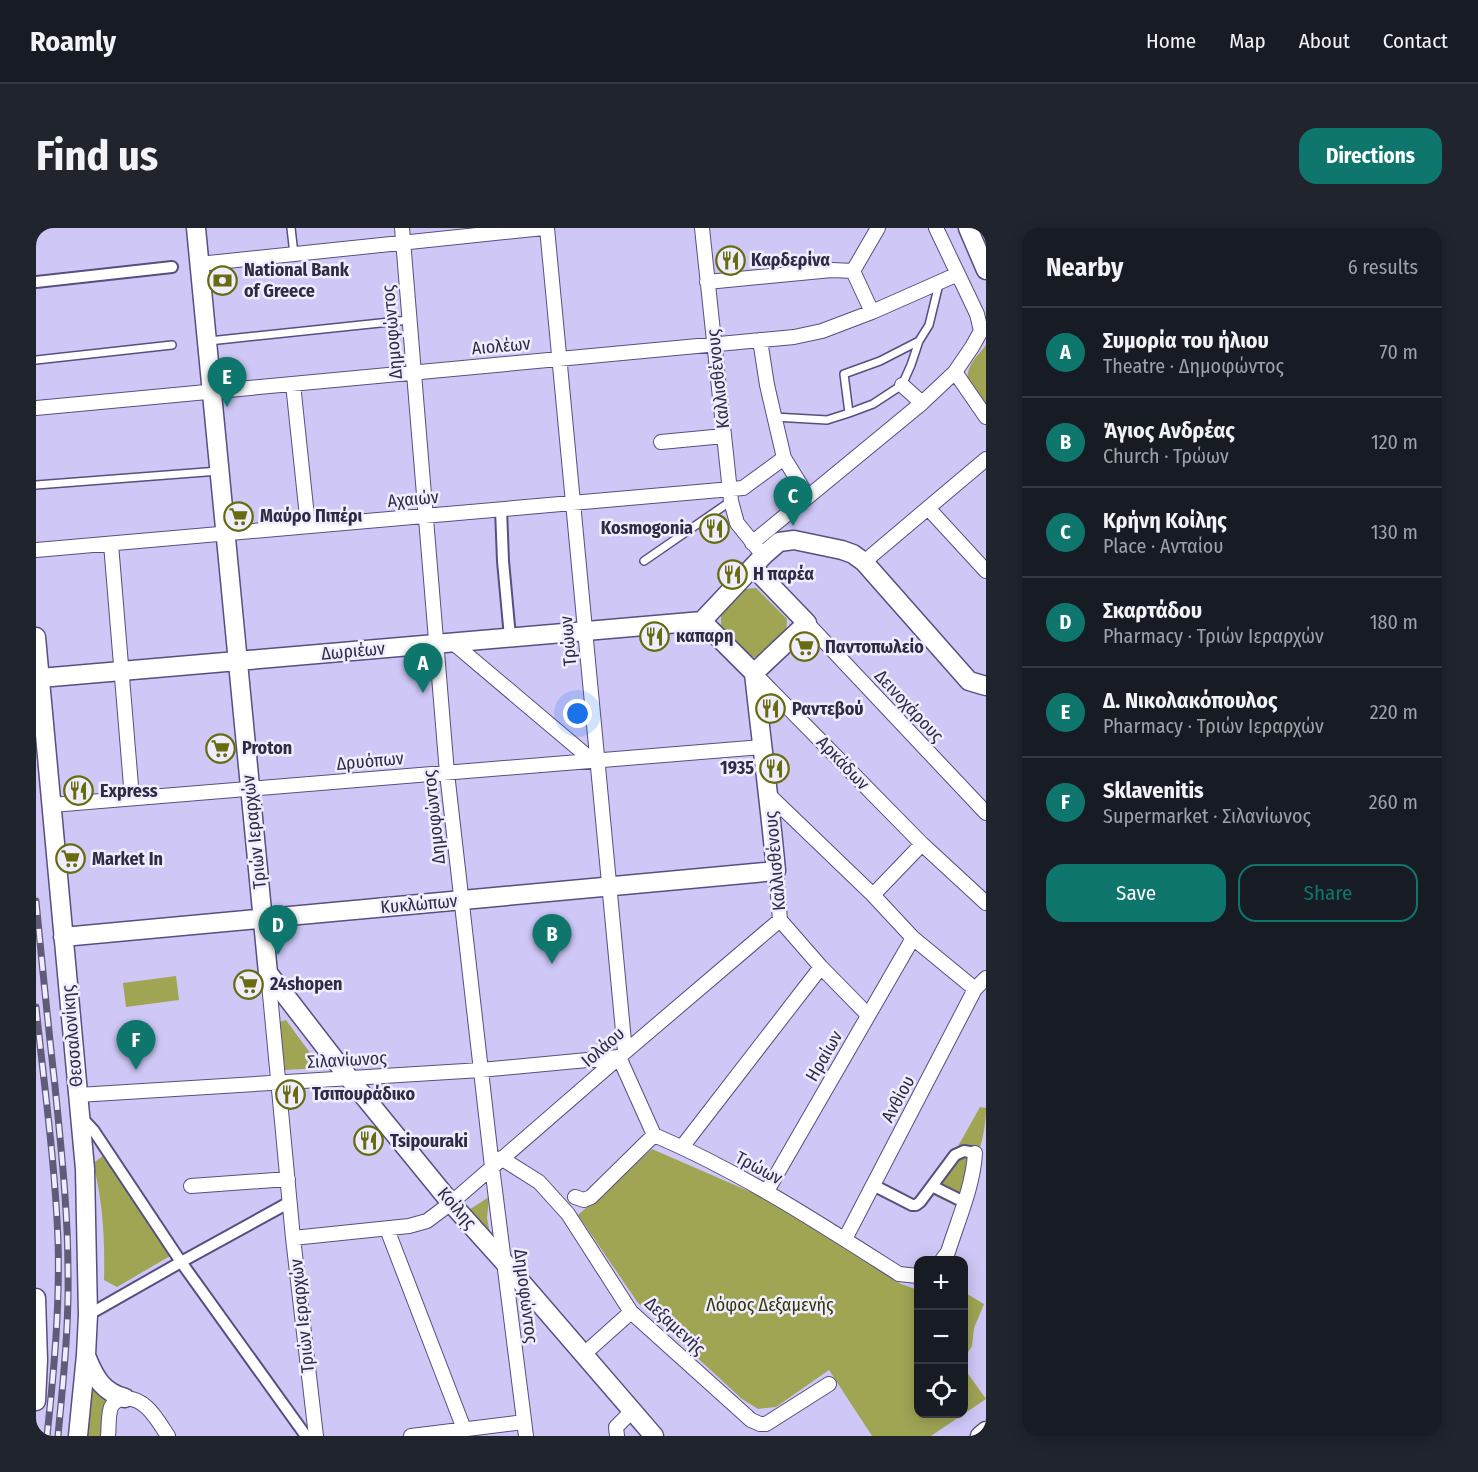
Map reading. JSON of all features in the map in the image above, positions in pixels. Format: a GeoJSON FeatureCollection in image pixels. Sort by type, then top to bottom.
{"type":"FeatureCollection","features":[{"type":"Feature","properties":{"kind":"street","name":"Τριών Ιεραρχών"},"geometry":{"type":"LineString","coordinates":[[196,228],[293,1238],[316,1436]]}},
{"type":"Feature","properties":{"kind":"street","name":"Δημοφώντος"},"geometry":{"type":"LineString","coordinates":[[402,228],[426,516],[444,643],[447,773],[481,1070],[496,1162],[504,1262],[525,1429]]}},
{"type":"Feature","properties":{"kind":"street"},"geometry":{"type":"LineString","coordinates":[[199,264],[545,228]]}},
{"type":"Feature","properties":{"kind":"street","name":"Τρώων"},"geometry":{"type":"LineString","coordinates":[[545,228],[560,359],[595,761],[610,887],[622,1054],[654,1135],[767,1191],[899,1274],[914,1276]]}},
{"type":"Feature","properties":{"kind":"street","name":"Καλλισθένους"},"geometry":{"type":"LineString","coordinates":[[702,228],[731,495],[737,523],[756,555]]}},
{"type":"Feature","properties":{"kind":"street"},"geometry":{"type":"LineString","coordinates":[[854,271],[878,228]]}},
{"type":"Feature","properties":{"kind":"street"},"geometry":{"type":"LineString","coordinates":[[702,621],[756,555],[808,497],[922,403],[955,372],[972,347],[981,331],[977,314],[936,228]]}},
{"type":"Feature","properties":{"kind":"street"},"geometry":{"type":"LineString","coordinates":[[968,228],[986,270]]}},
{"type":"Feature","properties":{"kind":"street"},"geometry":{"type":"LineString","coordinates":[[36,282],[172,267]]}},
{"type":"Feature","properties":{"kind":"street"},"geometry":{"type":"LineString","coordinates":[[707,282],[832,270],[854,271]]}},
{"type":"Feature","properties":{"kind":"street"},"geometry":{"type":"LineString","coordinates":[[854,271],[872,312]]}},
{"type":"Feature","properties":{"kind":"street","name":"Αιολέων"},"geometry":{"type":"LineString","coordinates":[[36,408],[794,337],[822,331],[872,312],[958,274]]}},
{"type":"Feature","properties":{"kind":"street"},"geometry":{"type":"LineString","coordinates":[[760,340],[767,385],[784,458],[808,497]]}},
{"type":"Feature","properties":{"kind":"street"},"geometry":{"type":"LineString","coordinates":[[955,372],[986,417]]}},
{"type":"Feature","properties":{"kind":"street"},"geometry":{"type":"LineString","coordinates":[[293,384],[308,526]]}},
{"type":"Feature","properties":{"kind":"street"},"geometry":{"type":"LineString","coordinates":[[902,385],[922,403]]}},
{"type":"Feature","properties":{"kind":"street"},"geometry":{"type":"LineString","coordinates":[[661,442],[724,436]]}},
{"type":"Feature","properties":{"kind":"street","name":"Αχαιών"},"geometry":{"type":"LineString","coordinates":[[36,550],[573,503],[731,495],[784,458]]}},
{"type":"Feature","properties":{"kind":"street"},"geometry":{"type":"LineString","coordinates":[[864,562],[986,459]]}},
{"type":"Feature","properties":{"kind":"street"},"geometry":{"type":"LineString","coordinates":[[928,508],[986,571]]}},
{"type":"Feature","properties":{"kind":"street"},"geometry":{"type":"LineString","coordinates":[[501,509],[510,638]]}},
{"type":"Feature","properties":{"kind":"street"},"geometry":{"type":"LineString","coordinates":[[756,555],[779,542],[794,540],[853,554],[864,562],[969,681],[986,686]]}},
{"type":"Feature","properties":{"kind":"street"},"geometry":{"type":"LineString","coordinates":[[111,543],[132,798]]}},
{"type":"Feature","properties":{"kind":"street"},"geometry":{"type":"LineString","coordinates":[[754,673],[807,623],[756,555]]}},
{"type":"Feature","properties":{"kind":"street","name":"Δωριέων"},"geometry":{"type":"LineString","coordinates":[[40,678],[702,621]]}},
{"type":"Feature","properties":{"kind":"street","name":"Αρκάδων"},"geometry":{"type":"LineString","coordinates":[[702,621],[921,843],[986,903]]}},
{"type":"Feature","properties":{"kind":"street","name":"Δεινοχάρους"},"geometry":{"type":"LineString","coordinates":[[807,623],[986,813]]}},
{"type":"Feature","properties":{"kind":"street","name":"Θεσσαλονίκης"},"geometry":{"type":"LineString","coordinates":[[36,637],[86,1192],[88,1315],[78,1436]]}},
{"type":"Feature","properties":{"kind":"street"},"geometry":{"type":"LineString","coordinates":[[444,643],[595,761]]}},
{"type":"Feature","properties":{"kind":"street","name":"Καλλισθένους"},"geometry":{"type":"LineString","coordinates":[[754,673],[769,795],[780,921],[868,1015]]}},
{"type":"Feature","properties":{"kind":"street","name":"Δρυόπων"},"geometry":{"type":"LineString","coordinates":[[52,805],[762,747]]}},
{"type":"Feature","properties":{"kind":"street"},"geometry":{"type":"LineString","coordinates":[[769,795],[873,895],[913,938],[975,989]]}},
{"type":"Feature","properties":{"kind":"street"},"geometry":{"type":"LineString","coordinates":[[873,895],[921,843]]}},
{"type":"Feature","properties":{"kind":"street","name":"Κυκλώπων"},"geometry":{"type":"LineString","coordinates":[[63,937],[776,871]]}},
{"type":"Feature","properties":{"kind":"street","name":"Ιολάου"},"geometry":{"type":"LineString","coordinates":[[293,1238],[387,1229],[427,1221],[451,1203],[622,1054],[780,921]]}},
{"type":"Feature","properties":{"kind":"street","name":"Ηραίων"},"geometry":{"type":"LineString","coordinates":[[767,1191],[913,938]]}},
{"type":"Feature","properties":{"kind":"street"},"geometry":{"type":"LineString","coordinates":[[682,1147],[821,967]]}},
{"type":"Feature","properties":{"kind":"street","name":"Κοίλης"},"geometry":{"type":"LineString","coordinates":[[268,973],[349,1078],[451,1203],[654,1436]]}},
{"type":"Feature","properties":{"kind":"street","name":"Ανθίου"},"geometry":{"type":"LineString","coordinates":[[845,1239],[975,989],[986,978]]}},
{"type":"Feature","properties":{"kind":"street","name":"Σιλανίωνος"},"geometry":{"type":"LineString","coordinates":[[78,1095],[481,1070],[622,1054]]}},
{"type":"Feature","properties":{"kind":"street"},"geometry":{"type":"LineString","coordinates":[[80,1116],[94,1131],[181,1262],[306,1436]]}},
{"type":"Feature","properties":{"kind":"street"},"geometry":{"type":"LineString","coordinates":[[575,1197],[584,1200],[591,1197],[654,1135]]}},
{"type":"Feature","properties":{"kind":"street"},"geometry":{"type":"LineString","coordinates":[[873,1185],[916,1205],[955,1155],[964,1151],[975,1153],[974,1169],[945,1256]]}},
{"type":"Feature","properties":{"kind":"street","name":"Δεξαμενής"},"geometry":{"type":"LineString","coordinates":[[496,1162],[539,1182],[568,1214],[631,1312],[751,1420],[766,1424],[829,1384]]}},
{"type":"Feature","properties":{"kind":"street"},"geometry":{"type":"LineString","coordinates":[[191,1186],[288,1179]]}},
{"type":"Feature","properties":{"kind":"street"},"geometry":{"type":"LineString","coordinates":[[932,1186],[964,1202]]}},
{"type":"Feature","properties":{"kind":"street"},"geometry":{"type":"LineString","coordinates":[[88,1315],[290,1202]]}},
{"type":"Feature","properties":{"kind":"street"},"geometry":{"type":"LineString","coordinates":[[387,1229],[464,1430]]}},
{"type":"Feature","properties":{"kind":"street"},"geometry":{"type":"LineString","coordinates":[[36,1298],[38,1360],[36,1401]]}},
{"type":"Feature","properties":{"kind":"street"},"geometry":{"type":"LineString","coordinates":[[584,1354],[631,1312]]}},
{"type":"Feature","properties":{"kind":"street"},"geometry":{"type":"LineString","coordinates":[[86,1355],[91,1369],[102,1385],[115,1395],[147,1406],[168,1436]]}},
{"type":"Feature","properties":{"kind":"street"},"geometry":{"type":"LineString","coordinates":[[108,1436],[111,1408],[114,1402],[125,1398]]}},
{"type":"Feature","properties":{"kind":"street"},"geometry":{"type":"LineString","coordinates":[[617,1436],[616,1427],[632,1411]]}},
{"type":"Feature","properties":{"kind":"street"},"geometry":{"type":"LineString","coordinates":[[411,1436],[464,1430],[525,1429]]}},
{"type":"Feature","properties":{"kind":"street"},"geometry":{"type":"LineString","coordinates":[[980,1436],[986,1431]]}},
{"type":"Feature","properties":{"kind":"lane"},"geometry":{"type":"LineString","coordinates":[[291,228],[294,254]]}},
{"type":"Feature","properties":{"kind":"lane"},"geometry":{"type":"LineString","coordinates":[[774,417],[827,420],[873,404],[902,385],[919,341],[929,325],[939,284]]}},
{"type":"Feature","properties":{"kind":"lane"},"geometry":{"type":"LineString","coordinates":[[207,341],[409,320]]}},
{"type":"Feature","properties":{"kind":"lane"},"geometry":{"type":"LineString","coordinates":[[849,413],[844,374],[880,361],[919,341]]}},
{"type":"Feature","properties":{"kind":"lane"},"geometry":{"type":"LineString","coordinates":[[36,360],[172,345]]}},
{"type":"Feature","properties":{"kind":"lane"},"geometry":{"type":"LineString","coordinates":[[36,485],[219,471]]}},
{"type":"Feature","properties":{"kind":"lane"},"geometry":{"type":"LineString","coordinates":[[644,561],[731,495]]}},
{"type":"Feature","properties":{"kind":"green space"},"geometry":{"type":"Polygon","coordinates":[[[986,345],[986,412],[972,392],[968,375],[972,362],[986,345]]]}},
{"type":"Feature","properties":{"kind":"green space"},"geometry":{"type":"Polygon","coordinates":[[[756,588],[787,619],[786,633],[760,658],[746,656],[721,627],[721,614],[745,589],[756,588]]]}},
{"type":"Feature","properties":{"kind":"green space"},"geometry":{"type":"Polygon","coordinates":[[[176,976],[179,1000],[126,1007],[123,983],[176,976]]]}},
{"type":"Feature","properties":{"kind":"green space"},"geometry":{"type":"Polygon","coordinates":[[[286,1020],[321,1068],[285,1070],[279,1022],[286,1020]]]}},
{"type":"Feature","properties":{"kind":"green space"},"geometry":{"type":"Polygon","coordinates":[[[980,1107],[986,1108],[983,1134],[977,1159],[958,1207],[929,1193],[980,1107]]]}},
{"type":"Feature","properties":{"kind":"green space","name":"Λόφος Δεξαμενής"},"geometry":{"type":"Polygon","coordinates":[[[652,1149],[769,1200],[901,1284],[914,1289],[914,1418],[958,1418],[931,1436],[872,1436],[829,1370],[776,1407],[758,1409],[742,1399],[638,1303],[578,1215],[652,1149]]]}},
{"type":"Feature","properties":{"kind":"green space"},"geometry":{"type":"Polygon","coordinates":[[[106,1154],[170,1256],[117,1287],[104,1280],[103,1221],[93,1163],[106,1154]]]}},
{"type":"Feature","properties":{"kind":"green space"},"geometry":{"type":"Polygon","coordinates":[[[489,1197],[487,1218],[491,1239],[467,1211],[489,1197]]]}},
{"type":"Feature","properties":{"kind":"green space"},"geometry":{"type":"Polygon","coordinates":[[[968,1294],[984,1304],[974,1328],[972,1346],[968,1352],[968,1294]]]}},
{"type":"Feature","properties":{"kind":"green space"},"geometry":{"type":"Polygon","coordinates":[[[968,1374],[986,1399],[968,1411],[968,1374]]]}},
{"type":"Feature","properties":{"kind":"green space"},"geometry":{"type":"Polygon","coordinates":[[[92,1388],[108,1403],[104,1436],[86,1436],[92,1388]]]}},
{"type":"Feature","properties":{"kind":"railway"},"geometry":{"type":"LineString","coordinates":[[36,901],[60,1133],[67,1226],[68,1314],[58,1436]]}},
{"type":"Feature","properties":{"kind":"railway"},"geometry":{"type":"LineString","coordinates":[[36,1007],[52,1153],[58,1240],[57,1314],[47,1436]]}},
{"type":"Feature","properties":{"kind":"place","name":"Καρδερίνα"},"geometry":{"type":"Point","coordinates":[730,260]}},
{"type":"Feature","properties":{"kind":"place","name":"National Bank of Greece"},"geometry":{"type":"Point","coordinates":[223,280]}},
{"type":"Feature","properties":{"kind":"place","name":"Δ. Νικολακόπουλος"},"geometry":{"type":"Point","coordinates":[227,407]}},
{"type":"Feature","properties":{"kind":"place","name":"Μαύρο Πιπέρι"},"geometry":{"type":"Point","coordinates":[239,516]}},
{"type":"Feature","properties":{"kind":"place","name":"Κρήνη Κοίλης"},"geometry":{"type":"Point","coordinates":[793,526]}},
{"type":"Feature","properties":{"kind":"place","name":"Kosmogonia"},"geometry":{"type":"Point","coordinates":[714,528]}},
{"type":"Feature","properties":{"kind":"place","name":"Η παρέα"},"geometry":{"type":"Point","coordinates":[732,574]}},
{"type":"Feature","properties":{"kind":"place","name":"καπαρη"},"geometry":{"type":"Point","coordinates":[655,636]}},
{"type":"Feature","properties":{"kind":"place","name":"Παντοπωλείο"},"geometry":{"type":"Point","coordinates":[804,647]}},
{"type":"Feature","properties":{"kind":"place","name":"Συμορία του ήλιου"},"geometry":{"type":"Point","coordinates":[423,693]}},
{"type":"Feature","properties":{"kind":"place","name":"Ραντεβού"},"geometry":{"type":"Point","coordinates":[771,709]}},
{"type":"Feature","properties":{"kind":"place","name":"Proton"},"geometry":{"type":"Point","coordinates":[221,748]}},
{"type":"Feature","properties":{"kind":"place","name":"1935"},"geometry":{"type":"Point","coordinates":[775,768]}},
{"type":"Feature","properties":{"kind":"place","name":"Express"},"geometry":{"type":"Point","coordinates":[79,791]}},
{"type":"Feature","properties":{"kind":"place","name":"Market In"},"geometry":{"type":"Point","coordinates":[71,859]}},
{"type":"Feature","properties":{"kind":"place","name":"Σκαρτάδου"},"geometry":{"type":"Point","coordinates":[278,955]}},
{"type":"Feature","properties":{"kind":"place","name":"Άγιος Ανδρέας"},"geometry":{"type":"Point","coordinates":[552,964]}},
{"type":"Feature","properties":{"kind":"place","name":"24shopen"},"geometry":{"type":"Point","coordinates":[249,984]}},
{"type":"Feature","properties":{"kind":"place","name":"Sklavenitis"},"geometry":{"type":"Point","coordinates":[136,1070]}},
{"type":"Feature","properties":{"kind":"place","name":"Τσιπουράδικο"},"geometry":{"type":"Point","coordinates":[291,1094]}},
{"type":"Feature","properties":{"kind":"place","name":"Tsipouraki"},"geometry":{"type":"Point","coordinates":[369,1141]}}]}
